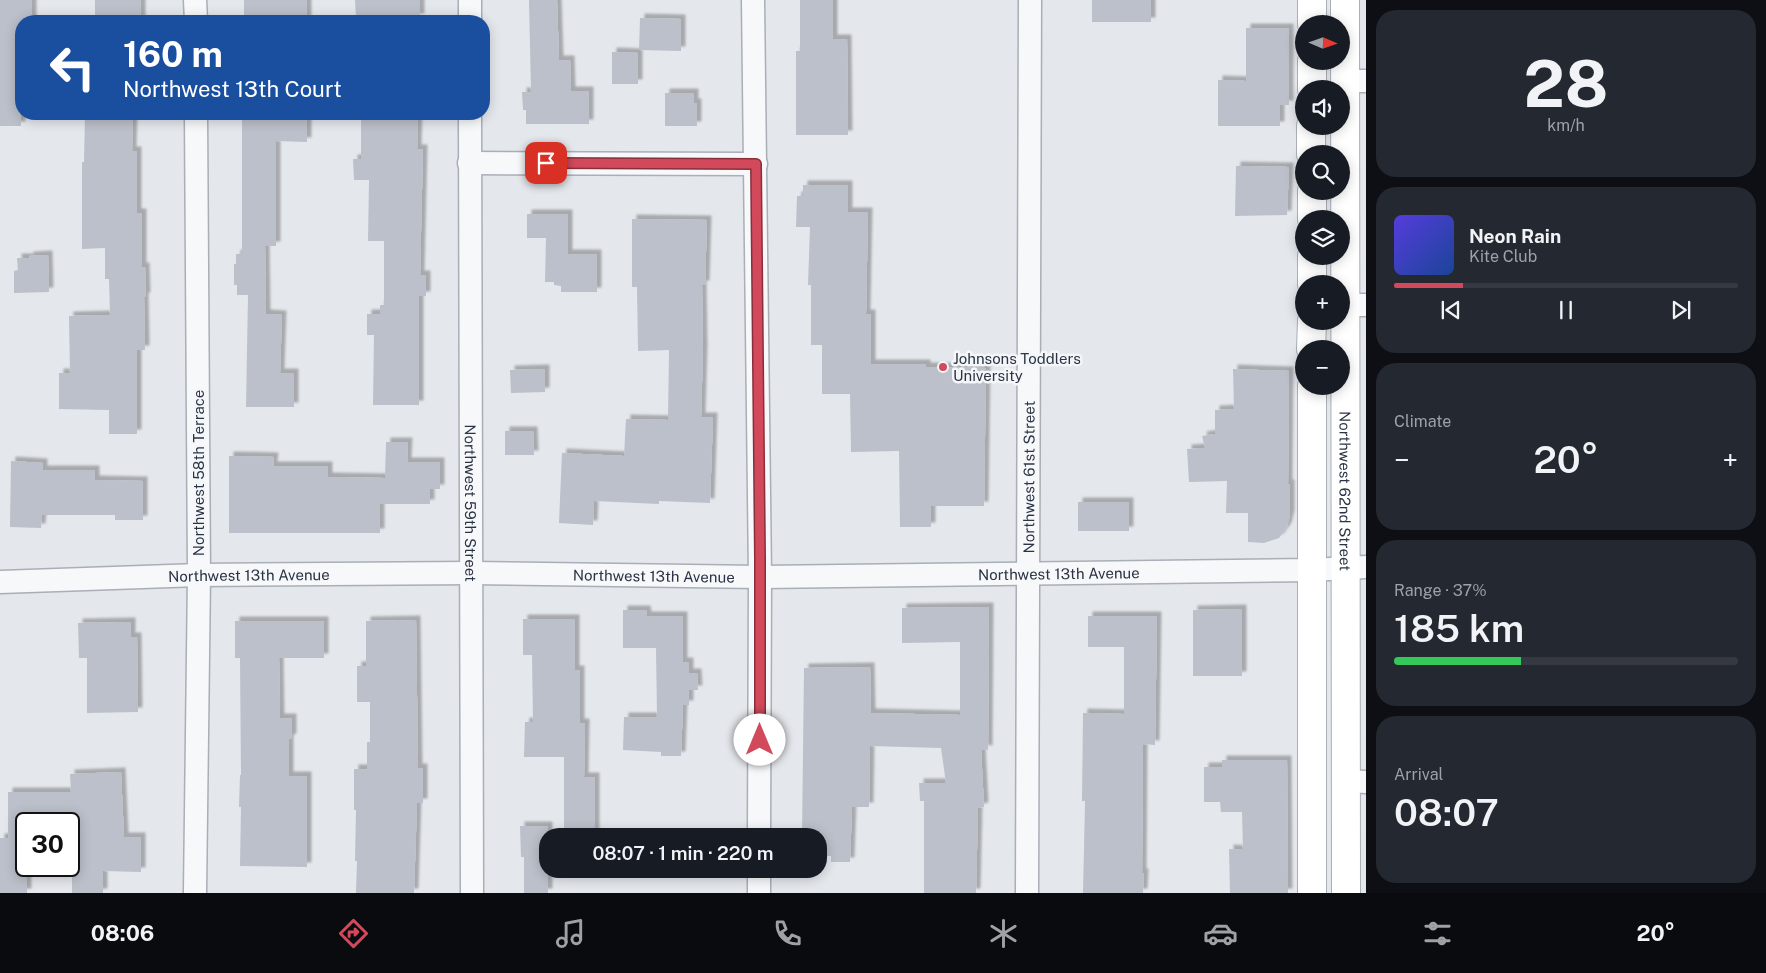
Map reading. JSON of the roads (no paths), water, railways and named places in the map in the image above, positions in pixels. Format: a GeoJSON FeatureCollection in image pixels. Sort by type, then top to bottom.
{"type":"FeatureCollection","features":[{"type":"Feature","properties":{"kind":"main road"},"geometry":{"type":"LineString","coordinates":[[1312,0],[1312,15]]}},
{"type":"Feature","properties":{"kind":"main road","name":"Northwest 62nd Street"},"geometry":{"type":"LineString","coordinates":[[1345,0],[1356,81],[1356,782],[1346,893]]}},
{"type":"Feature","properties":{"kind":"main road"},"geometry":{"type":"LineString","coordinates":[[1312,395],[1312,893]]}},
{"type":"Feature","properties":{"kind":"street"},"geometry":{"type":"LineString","coordinates":[[196,0],[196,15]]}},
{"type":"Feature","properties":{"kind":"street"},"geometry":{"type":"LineString","coordinates":[[470,0],[470,15]]}},
{"type":"Feature","properties":{"kind":"street"},"geometry":{"type":"LineString","coordinates":[[753,0],[760,577],[759,828]]}},
{"type":"Feature","properties":{"kind":"street","name":"Northwest 61st Street"},"geometry":{"type":"LineString","coordinates":[[1027,893],[1030,0]]}},
{"type":"Feature","properties":{"kind":"street","name":"Northwest 58th Terrace"},"geometry":{"type":"LineString","coordinates":[[195,893],[199,575],[196,120]]}},
{"type":"Feature","properties":{"kind":"street","name":"Northwest 59th Street"},"geometry":{"type":"LineString","coordinates":[[470,120],[472,893]]}},
{"type":"Feature","properties":{"kind":"street"},"geometry":{"type":"LineString","coordinates":[[469,163],[756,164]]}},
{"type":"Feature","properties":{"kind":"street","name":"Northwest 13th Avenue"},"geometry":{"type":"LineString","coordinates":[[0,582],[199,575],[472,573],[760,577],[1356,568]]}},
{"type":"Feature","properties":{"kind":"street"},"geometry":{"type":"LineString","coordinates":[[759,878],[759,893]]}},
{"type":"Feature","properties":{"kind":"place","name":"Johnsons Toddlers University"},"geometry":{"type":"Point","coordinates":[943,367]}}]}
